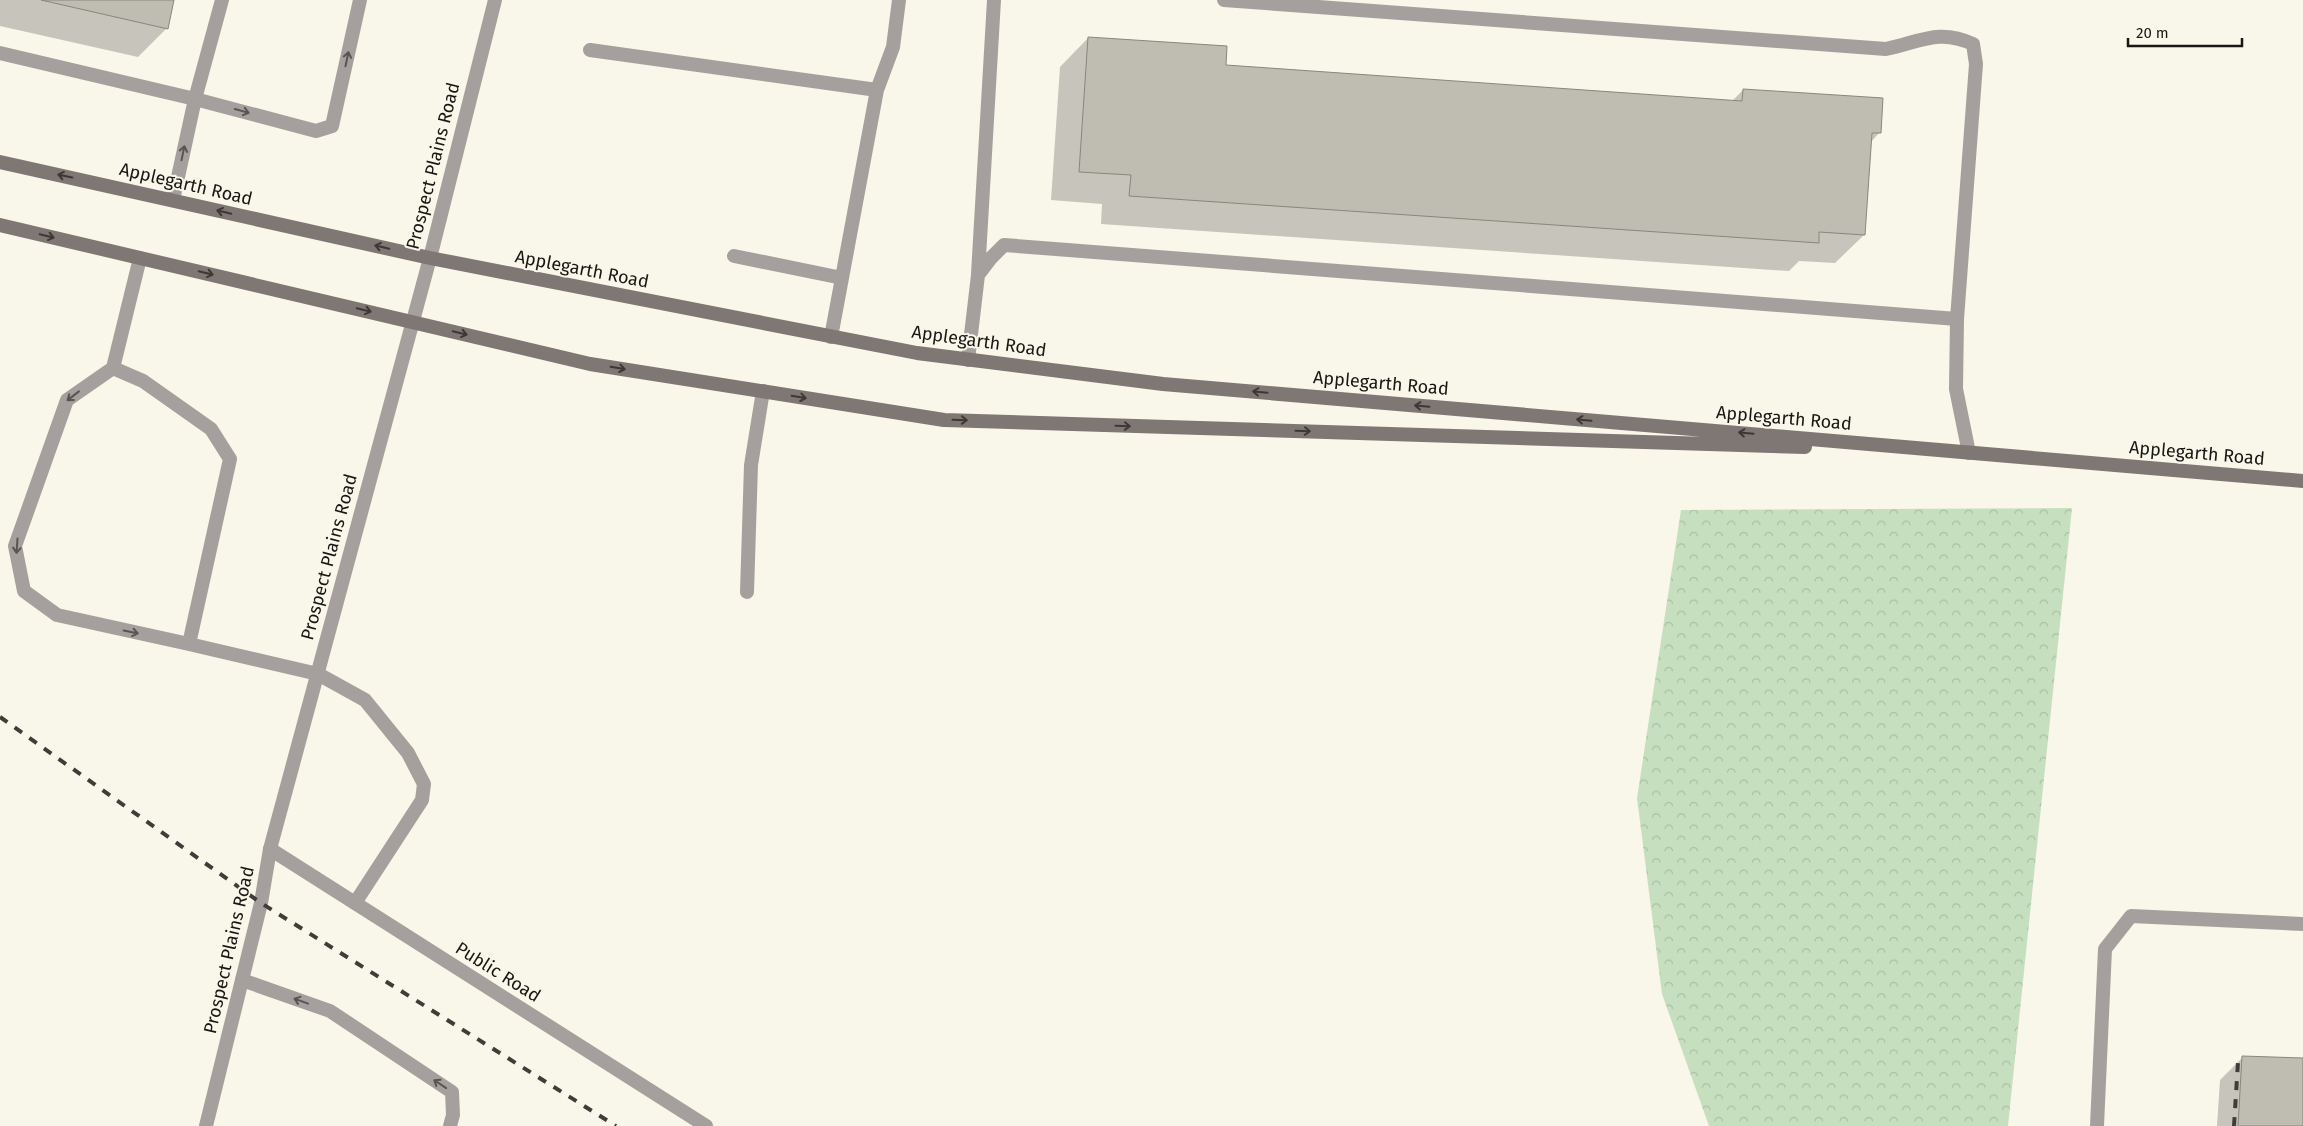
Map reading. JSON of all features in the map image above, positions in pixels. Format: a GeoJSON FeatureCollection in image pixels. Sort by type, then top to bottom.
{"type":"FeatureCollection","features":[{"type":"Feature","properties":{"kind":"main road","name":"Applegarth Road"},"geometry":{"type":"LineString","coordinates":[[0,162],[430,258],[917,353],[1163,384],[2303,481]]}},
{"type":"Feature","properties":{"kind":"main road","name":"Applegarth Road"},"geometry":{"type":"LineString","coordinates":[[0,225],[590,364],[944,420],[1969,452]]}},
{"type":"Feature","properties":{"kind":"street"},"geometry":{"type":"LineString","coordinates":[[173,200],[195,99],[222,0]]}},
{"type":"Feature","properties":{"kind":"street"},"geometry":{"type":"LineString","coordinates":[[0,53],[195,99],[316,131],[332,126],[360,0]]}},
{"type":"Feature","properties":{"kind":"street","name":"Prospect Plains Road"},"geometry":{"type":"LineString","coordinates":[[206,1126],[261,903],[270,849],[430,258],[495,0]]}},
{"type":"Feature","properties":{"kind":"street"},"geometry":{"type":"LineString","coordinates":[[832,336],[878,90],[893,47],[899,0]]}},
{"type":"Feature","properties":{"kind":"street"},"geometry":{"type":"LineString","coordinates":[[968,360],[978,275],[994,0]]}},
{"type":"Feature","properties":{"kind":"street"},"geometry":{"type":"LineString","coordinates":[[1224,0],[1886,49],[1938,35],[1958,37],[1973,44],[1976,64],[1957,319],[1956,389],[1969,452]]}},
{"type":"Feature","properties":{"kind":"street"},"geometry":{"type":"LineString","coordinates":[[590,50],[878,90]]}},
{"type":"Feature","properties":{"kind":"street"},"geometry":{"type":"LineString","coordinates":[[978,275],[990,258],[1004,245],[1957,319]]}},
{"type":"Feature","properties":{"kind":"street"},"geometry":{"type":"LineString","coordinates":[[734,256],[842,278]]}},
{"type":"Feature","properties":{"kind":"street"},"geometry":{"type":"LineString","coordinates":[[140,258],[113,368],[67,400],[15,546],[24,591],[57,615],[318,674],[365,700],[408,753],[424,784],[422,800],[355,903]]}},
{"type":"Feature","properties":{"kind":"street"},"geometry":{"type":"LineString","coordinates":[[113,368],[143,381],[211,429],[230,459],[189,644]]}},
{"type":"Feature","properties":{"kind":"street"},"geometry":{"type":"LineString","coordinates":[[746,592],[751,465],[763,391]]}},
{"type":"Feature","properties":{"kind":"street","name":"Public Road"},"geometry":{"type":"LineString","coordinates":[[270,849],[706,1126]]}},
{"type":"Feature","properties":{"kind":"street"},"geometry":{"type":"LineString","coordinates":[[2097,1126],[2105,949],[2132,916],[2303,924]]}},
{"type":"Feature","properties":{"kind":"street"},"geometry":{"type":"LineString","coordinates":[[242,980],[330,1011],[452,1092],[453,1115],[450,1126]]}},
{"type":"Feature","properties":{"kind":"green space"},"geometry":{"type":"Polygon","coordinates":[[[2072,508],[2008,1126],[1709,1126],[1662,994],[1637,798],[1681,510],[2072,508]]]}},
{"type":"Feature","properties":{"kind":"building"},"geometry":{"type":"Polygon","coordinates":[[[41,0],[174,0],[168,29],[41,0]]]}},
{"type":"Feature","properties":{"kind":"building"},"geometry":{"type":"Polygon","coordinates":[[[1088,37],[1227,46],[1226,65],[1742,101],[1743,89],[1883,98],[1881,133],[1872,133],[1865,235],[1819,232],[1819,243],[1129,196],[1131,175],[1079,172],[1088,37]]]}},
{"type":"Feature","properties":{"kind":"building"},"geometry":{"type":"Polygon","coordinates":[[[2242,1056],[2303,1058],[2303,1126],[2238,1126],[2242,1056]]]}},
{"type":"Feature","properties":{"kind":"railway"},"geometry":{"type":"LineString","coordinates":[[0,717],[261,903],[616,1126]]}},
{"type":"Feature","properties":{"kind":"railway"},"geometry":{"type":"LineString","coordinates":[[2234,1126],[2238,1062]]}}]}
